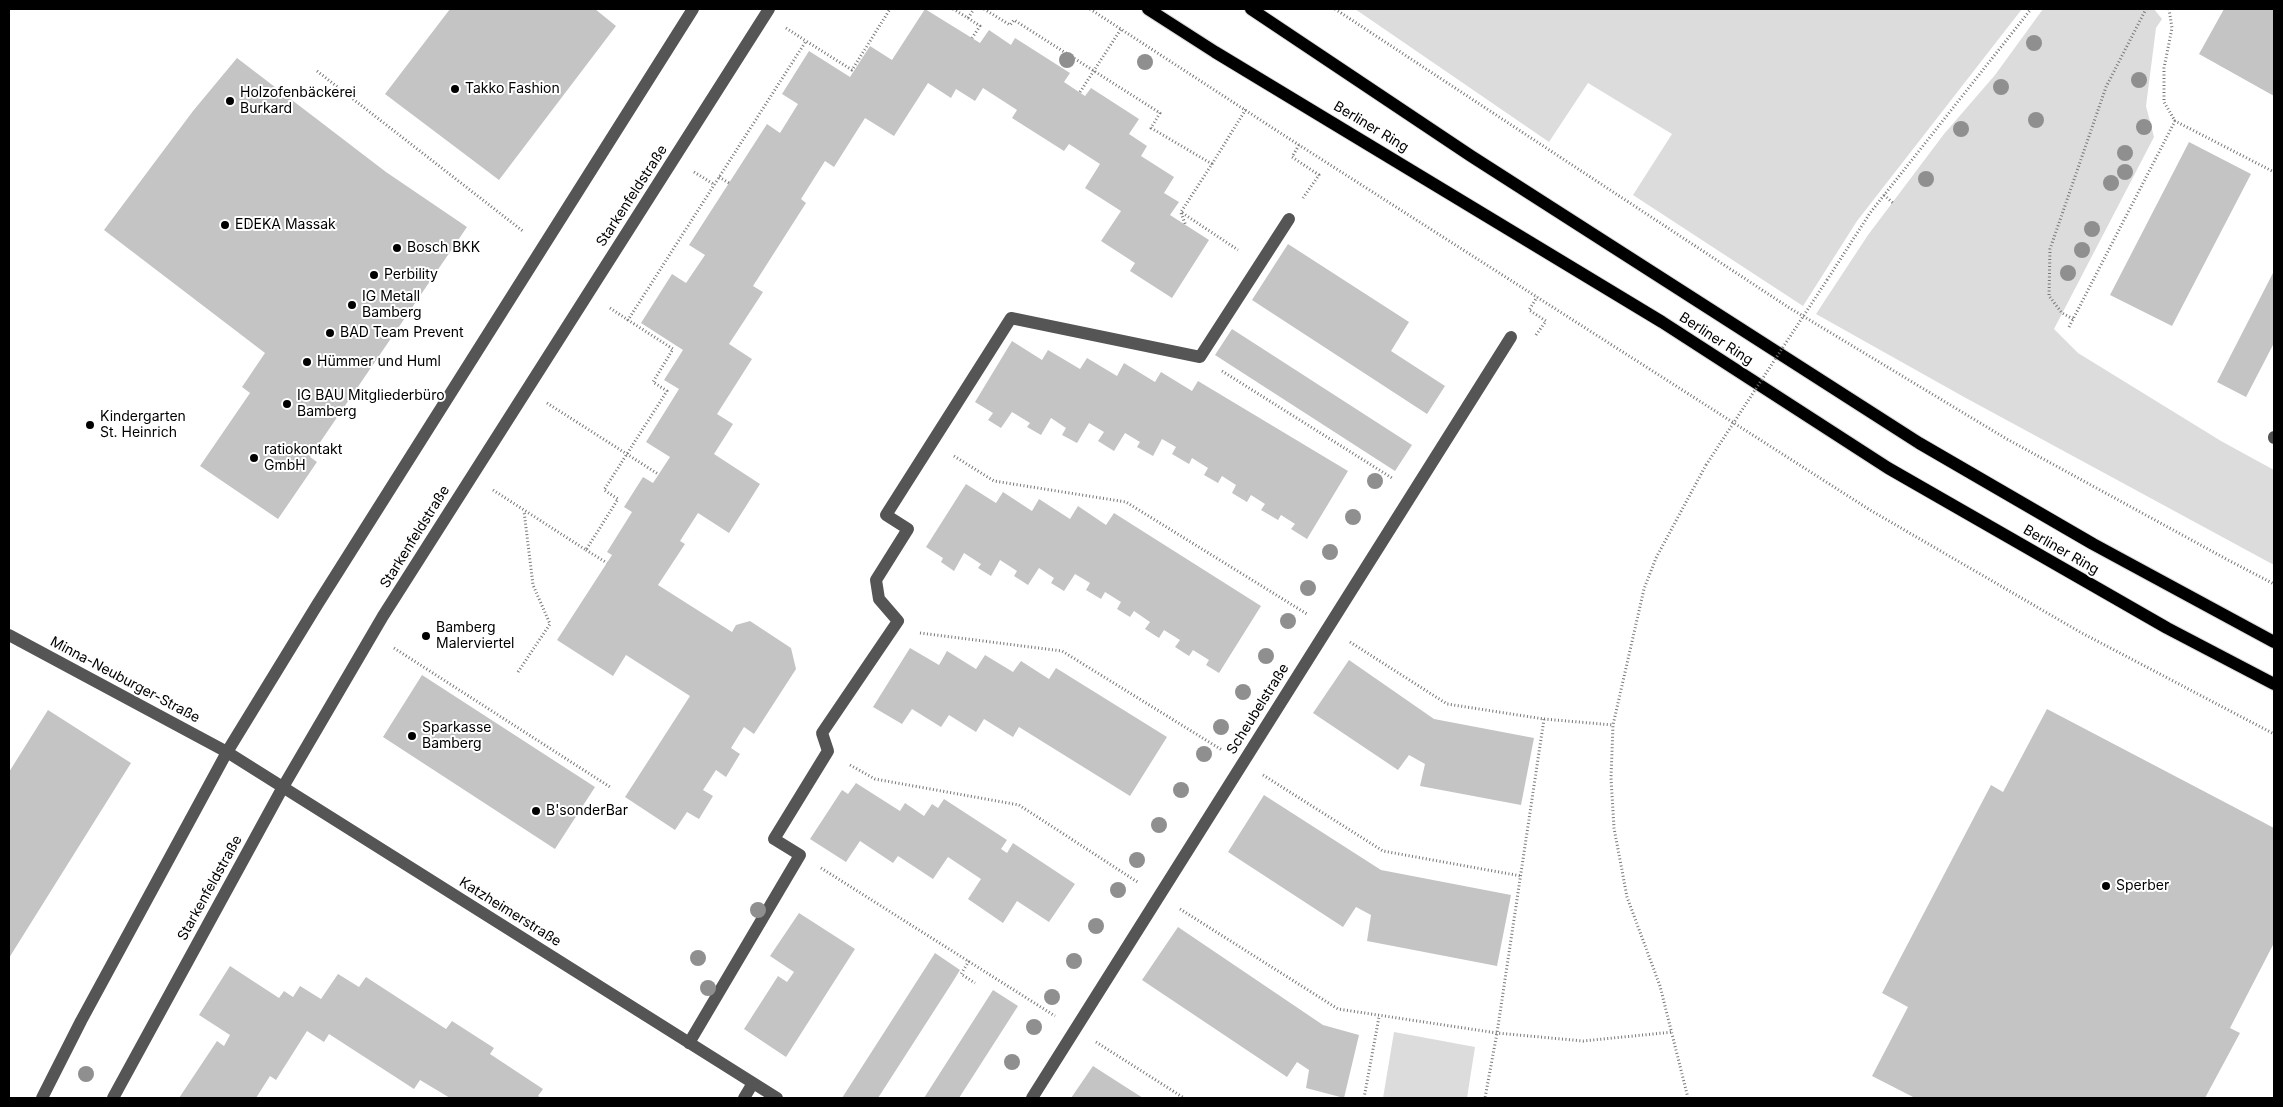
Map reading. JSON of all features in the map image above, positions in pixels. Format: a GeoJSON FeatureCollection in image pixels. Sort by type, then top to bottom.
{"type":"FeatureCollection","features":[{"type":"Feature","properties":{"kind":"main road","name":"Berliner Ring"},"geometry":{"type":"LineString","coordinates":[[1148,9],[1215,52],[1662,322],[1888,468],[2167,628],[2274,684]]}},
{"type":"Feature","properties":{"kind":"main road","name":"Berliner Ring"},"geometry":{"type":"LineString","coordinates":[[1251,9],[1463,151],[1919,443],[2093,544],[2274,642]]}},
{"type":"Feature","properties":{"kind":"street"},"geometry":{"type":"LineString","coordinates":[[42,1098],[81,1021],[227,752],[542,246],[693,9]]}},
{"type":"Feature","properties":{"kind":"street","name":"Starkenfeldstraße"},"geometry":{"type":"LineString","coordinates":[[113,1098],[283,786],[383,616],[769,9]]}},
{"type":"Feature","properties":{"kind":"street"},"geometry":{"type":"LineString","coordinates":[[689,1043],[800,855],[774,839],[828,751],[822,733],[898,620],[879,599],[876,580],[908,529],[886,515],[1010,318],[1200,357],[1289,219]]}},
{"type":"Feature","properties":{"kind":"street","name":"Scheubelstraße"},"geometry":{"type":"LineString","coordinates":[[1032,1098],[1511,337]]}},
{"type":"Feature","properties":{"kind":"street","name":"Minna-Neuburger-Straße"},"geometry":{"type":"LineString","coordinates":[[9,635],[227,752]]}},
{"type":"Feature","properties":{"kind":"street","name":"Katzheimerstraße"},"geometry":{"type":"LineString","coordinates":[[227,752],[777,1098]]}},
{"type":"Feature","properties":{"kind":"street"},"geometry":{"type":"LineString","coordinates":[[744,1098],[753,1083]]}},
{"type":"Feature","properties":{"kind":"path"},"geometry":{"type":"LineString","coordinates":[[586,550],[618,499],[604,490],[667,391],[653,382],[673,349],[657,336],[628,320],[806,41],[852,70],[890,9]]}},
{"type":"Feature","properties":{"kind":"path"},"geometry":{"type":"LineString","coordinates":[[953,9],[980,26],[972,38]]}},
{"type":"Feature","properties":{"kind":"path"},"geometry":{"type":"LineString","coordinates":[[968,18],[974,9]]}},
{"type":"Feature","properties":{"kind":"path"},"geometry":{"type":"LineString","coordinates":[[984,9],[1010,25],[1014,20],[1160,113],[1152,128],[1212,164]]}},
{"type":"Feature","properties":{"kind":"path"},"geometry":{"type":"LineString","coordinates":[[1090,9],[1870,510],[2080,632],[2274,734]]}},
{"type":"Feature","properties":{"kind":"path"},"geometry":{"type":"LineString","coordinates":[[1335,9],[1788,307],[2005,438],[2274,584]]}},
{"type":"Feature","properties":{"kind":"path"},"geometry":{"type":"LineString","coordinates":[[1688,1098],[1660,986],[1627,897],[1614,828],[1611,778],[1613,725],[1644,589],[1656,558],[1706,465],[1827,280],[1884,195],[2031,9]]}},
{"type":"Feature","properties":{"kind":"path"},"geometry":{"type":"LineString","coordinates":[[2073,319],[2062,313],[2049,296],[2050,249],[2106,87],[2146,9]]}},
{"type":"Feature","properties":{"kind":"path"},"geometry":{"type":"LineString","coordinates":[[2169,9],[2172,28],[2164,68],[2164,102],[2175,121],[2274,172]]}},
{"type":"Feature","properties":{"kind":"path"},"geometry":{"type":"LineString","coordinates":[[1080,92],[1120,29]]}},
{"type":"Feature","properties":{"kind":"path"},"geometry":{"type":"LineString","coordinates":[[317,71],[542,246]]}},
{"type":"Feature","properties":{"kind":"path"},"geometry":{"type":"LineString","coordinates":[[1181,212],[1246,109]]}},
{"type":"Feature","properties":{"kind":"path"},"geometry":{"type":"LineString","coordinates":[[2069,327],[2175,121]]}},
{"type":"Feature","properties":{"kind":"path"},"geometry":{"type":"LineString","coordinates":[[1289,219],[1319,175],[1292,156],[1299,145]]}},
{"type":"Feature","properties":{"kind":"path"},"geometry":{"type":"LineString","coordinates":[[719,177],[729,183]]}},
{"type":"Feature","properties":{"kind":"path"},"geometry":{"type":"LineString","coordinates":[[1884,195],[1893,203]]}},
{"type":"Feature","properties":{"kind":"path"},"geometry":{"type":"LineString","coordinates":[[1181,212],[1186,226]]}},
{"type":"Feature","properties":{"kind":"path"},"geometry":{"type":"LineString","coordinates":[[1181,212],[1260,264]]}},
{"type":"Feature","properties":{"kind":"path"},"geometry":{"type":"LineString","coordinates":[[1200,357],[1413,492]]}},
{"type":"Feature","properties":{"kind":"path"},"geometry":{"type":"LineString","coordinates":[[526,390],[658,474]]}},
{"type":"Feature","properties":{"kind":"path"},"geometry":{"type":"LineString","coordinates":[[932,442],[994,481],[1126,502],[1328,627],[1447,704],[1544,719],[1613,725]]}},
{"type":"Feature","properties":{"kind":"path"},"geometry":{"type":"LineString","coordinates":[[471,477],[607,563]]}},
{"type":"Feature","properties":{"kind":"path"},"geometry":{"type":"LineString","coordinates":[[518,672],[550,624],[533,585],[524,510]]}},
{"type":"Feature","properties":{"kind":"path"},"geometry":{"type":"LineString","coordinates":[[922,634],[1062,651],[1243,762],[1383,851],[1521,876]]}},
{"type":"Feature","properties":{"kind":"path"},"geometry":{"type":"LineString","coordinates":[[414,660],[610,787]]}},
{"type":"Feature","properties":{"kind":"path"},"geometry":{"type":"LineString","coordinates":[[1485,1098],[1497,1033],[1544,719]]}},
{"type":"Feature","properties":{"kind":"path"},"geometry":{"type":"LineString","coordinates":[[828,751],[875,779],[1019,805],[1338,1009],[1379,1017],[1497,1033],[1583,1041],[1673,1032]]}},
{"type":"Feature","properties":{"kind":"path"},"geometry":{"type":"LineString","coordinates":[[800,855],[1184,1098]]}},
{"type":"Feature","properties":{"kind":"path"},"geometry":{"type":"LineString","coordinates":[[969,962],[961,974],[975,982]]}},
{"type":"Feature","properties":{"kind":"path"},"geometry":{"type":"LineString","coordinates":[[1364,1098],[1379,1017]]}},
{"type":"Feature","properties":{"kind":"shaded area"},"geometry":{"type":"Polygon","coordinates":[[[1355,9],[2022,9],[1857,221],[1803,306],[1633,195],[1672,134],[1588,83],[1549,142],[1355,9]]]}},
{"type":"Feature","properties":{"kind":"shaded area"},"geometry":{"type":"Polygon","coordinates":[[[2043,9],[2154,9],[2162,19],[2156,28],[2146,106],[2154,137],[2054,329],[2078,353],[2221,441],[2274,470],[2274,565],[1964,397],[1816,314],[1868,235],[1944,134],[1995,75],[2043,9]]]}},
{"type":"Feature","properties":{"kind":"shaded area"},"geometry":{"type":"Polygon","coordinates":[[[1394,1032],[1475,1047],[1467,1098],[1383,1098],[1394,1032]]]}},
{"type":"Feature","properties":{"kind":"building"},"geometry":{"type":"Polygon","coordinates":[[[450,9],[595,9],[616,26],[499,180],[385,94],[450,9]]]}},
{"type":"Feature","properties":{"kind":"building"},"geometry":{"type":"Polygon","coordinates":[[[925,9],[980,43],[989,30],[1011,45],[1015,38],[1070,73],[1064,82],[1085,96],[1091,88],[1139,119],[1129,134],[1147,146],[1141,156],[1174,177],[1164,193],[1179,202],[1170,215],[1209,240],[1172,298],[1130,271],[1135,263],[1101,241],[1121,211],[1085,188],[1100,164],[1069,144],[1064,151],[1012,118],[1017,110],[983,88],[975,101],[956,89],[951,98],[928,83],[894,136],[865,118],[834,167],[825,161],[801,199],[806,203],[753,286],[763,292],[729,344],[752,359],[717,414],[733,424],[714,454],[760,484],[729,533],[698,513],[680,541],[685,544],[658,585],[732,632],[736,625],[750,621],[791,648],[796,669],[754,734],[744,727],[731,748],[740,754],[726,777],[716,770],[703,790],[713,796],[699,819],[687,812],[675,830],[625,797],[690,696],[626,655],[613,676],[557,640],[612,555],[607,552],[632,512],[624,507],[643,477],[653,483],[670,457],[646,442],[679,389],[664,380],[683,350],[641,323],[672,274],[686,283],[705,255],[689,245],[767,124],[780,133],[798,104],[782,94],[809,51],[850,77],[870,46],[892,60],[925,9]]]}},
{"type":"Feature","properties":{"kind":"building"},"geometry":{"type":"Polygon","coordinates":[[[2224,9],[2274,10],[2274,96],[2199,54],[2224,9]]]}},
{"type":"Feature","properties":{"kind":"building"},"geometry":{"type":"Polygon","coordinates":[[[237,58],[386,172],[467,227],[310,457],[317,462],[278,519],[200,466],[250,393],[242,387],[265,353],[104,230],[193,111],[237,58]]]}},
{"type":"Feature","properties":{"kind":"building"},"geometry":{"type":"Polygon","coordinates":[[[2189,142],[2251,174],[2172,326],[2110,295],[2189,142]]]}},
{"type":"Feature","properties":{"kind":"building"},"geometry":{"type":"Polygon","coordinates":[[[1288,244],[1409,322],[1391,351],[1445,386],[1427,414],[1252,300],[1288,244]]]}},
{"type":"Feature","properties":{"kind":"building"},"geometry":{"type":"Polygon","coordinates":[[[2274,271],[2274,343],[2246,397],[2217,382],[2274,271]]]}},
{"type":"Feature","properties":{"kind":"building"},"geometry":{"type":"Polygon","coordinates":[[[1232,329],[1412,445],[1395,471],[1215,355],[1232,329]]]}},
{"type":"Feature","properties":{"kind":"building"},"geometry":{"type":"Polygon","coordinates":[[[1012,341],[1042,360],[1048,350],[1080,369],[1087,358],[1117,376],[1124,363],[1155,382],[1161,372],[1192,391],[1198,381],[1348,471],[1307,539],[1291,529],[1295,524],[1281,515],[1278,520],[1261,510],[1265,504],[1251,495],[1247,502],[1232,493],[1236,485],[1222,476],[1218,483],[1204,475],[1208,468],[1192,458],[1189,464],[1172,454],[1176,447],[1162,439],[1153,456],[1137,447],[1140,442],[1125,433],[1114,451],[1098,441],[1104,432],[1089,423],[1077,443],[1062,435],[1066,428],[1051,418],[1041,435],[1027,427],[1030,423],[1012,412],[1001,428],[988,420],[993,413],[975,402],[1012,341]]]}},
{"type":"Feature","properties":{"kind":"building"},"geometry":{"type":"Polygon","coordinates":[[[966,484],[996,503],[1003,492],[1032,511],[1039,499],[1070,519],[1078,506],[1106,525],[1114,513],[1261,606],[1219,673],[1206,665],[1209,660],[1193,650],[1189,656],[1175,647],[1180,640],[1164,630],[1159,638],[1145,629],[1150,622],[1134,611],[1130,617],[1117,609],[1121,602],[1105,592],[1101,599],[1086,590],[1090,583],[1075,574],[1064,591],[1051,583],[1054,578],[1039,568],[1028,585],[1014,576],[1017,571],[1000,560],[991,576],[978,568],[981,564],[964,553],[954,571],[941,562],[943,558],[926,547],[966,484]]]}},
{"type":"Feature","properties":{"kind":"building"},"geometry":{"type":"Polygon","coordinates":[[[910,648],[939,665],[947,651],[976,669],[985,655],[1013,672],[1021,661],[1049,679],[1056,668],[1167,737],[1130,796],[1019,727],[1013,737],[984,719],[976,732],[949,715],[941,727],[912,709],[902,724],[873,707],[910,648]]]}},
{"type":"Feature","properties":{"kind":"building"},"geometry":{"type":"Polygon","coordinates":[[[1349,660],[1434,719],[1534,738],[1521,805],[1420,786],[1425,764],[1409,755],[1398,770],[1313,713],[1349,660]]]}},
{"type":"Feature","properties":{"kind":"building"},"geometry":{"type":"Polygon","coordinates":[[[422,675],[595,787],[555,849],[383,737],[422,675]]]}},
{"type":"Feature","properties":{"kind":"building","name":"Sperber"},"geometry":{"type":"Polygon","coordinates":[[[2047,709],[2274,828],[2274,943],[2230,1028],[2240,1033],[2205,1098],[1915,1098],[1872,1076],[1908,1007],[1882,993],[1991,785],[2003,792],[2047,709]]]}},
{"type":"Feature","properties":{"kind":"building"},"geometry":{"type":"Polygon","coordinates":[[[48,710],[131,763],[9,958],[9,772],[48,710]]]}},
{"type":"Feature","properties":{"kind":"building"},"geometry":{"type":"Polygon","coordinates":[[[856,783],[900,811],[905,803],[924,816],[932,804],[938,808],[944,799],[1007,840],[1001,849],[1007,853],[1013,843],[1075,884],[1049,922],[1017,901],[1003,923],[968,899],[981,879],[948,857],[933,879],[898,856],[893,863],[860,841],[846,862],[810,839],[842,790],[848,794],[856,783]]]}},
{"type":"Feature","properties":{"kind":"building"},"geometry":{"type":"Polygon","coordinates":[[[1264,795],[1381,870],[1511,895],[1497,966],[1367,941],[1371,915],[1356,907],[1343,927],[1228,852],[1264,795]]]}},
{"type":"Feature","properties":{"kind":"building"},"geometry":{"type":"Polygon","coordinates":[[[799,913],[855,949],[786,1057],[744,1029],[778,976],[787,982],[794,972],[770,956],[799,913]]]}},
{"type":"Feature","properties":{"kind":"building"},"geometry":{"type":"Polygon","coordinates":[[[1178,927],[1323,1025],[1359,1035],[1344,1098],[1306,1088],[1309,1070],[1297,1062],[1287,1077],[1142,980],[1178,927]]]}},
{"type":"Feature","properties":{"kind":"building"},"geometry":{"type":"Polygon","coordinates":[[[935,953],[960,970],[952,983],[878,1098],[842,1098],[935,953]]]}},
{"type":"Feature","properties":{"kind":"building"},"geometry":{"type":"Polygon","coordinates":[[[230,966],[279,998],[284,991],[293,997],[300,986],[321,999],[338,974],[359,987],[366,977],[446,1029],[452,1021],[494,1048],[490,1054],[543,1089],[538,1096],[542,1098],[450,1098],[420,1080],[414,1089],[329,1034],[324,1042],[307,1031],[276,1080],[270,1076],[256,1098],[179,1098],[217,1041],[224,1046],[230,1035],[199,1015],[230,966]]]}},
{"type":"Feature","properties":{"kind":"building"},"geometry":{"type":"Polygon","coordinates":[[[993,990],[1018,1006],[959,1098],[924,1098],[993,990]]]}},
{"type":"Feature","properties":{"kind":"building"},"geometry":{"type":"Polygon","coordinates":[[[1093,1066],[1121,1084],[1143,1098],[1071,1098],[1093,1066]]]}},
{"type":"Feature","properties":{"kind":"place","name":"Takko Fashion"},"geometry":{"type":"Point","coordinates":[455,89]}},
{"type":"Feature","properties":{"kind":"place","name":"Holzofenbäckerei Burkard"},"geometry":{"type":"Point","coordinates":[230,101]}},
{"type":"Feature","properties":{"kind":"place","name":"EDEKA Massak"},"geometry":{"type":"Point","coordinates":[225,225]}},
{"type":"Feature","properties":{"kind":"place","name":"Bosch BKK"},"geometry":{"type":"Point","coordinates":[397,248]}},
{"type":"Feature","properties":{"kind":"place","name":"Perbility"},"geometry":{"type":"Point","coordinates":[374,275]}},
{"type":"Feature","properties":{"kind":"place","name":"IG Metall Bamberg"},"geometry":{"type":"Point","coordinates":[352,305]}},
{"type":"Feature","properties":{"kind":"place","name":"BAD Team Prevent"},"geometry":{"type":"Point","coordinates":[330,333]}},
{"type":"Feature","properties":{"kind":"place","name":"Hümmer und Huml"},"geometry":{"type":"Point","coordinates":[307,362]}},
{"type":"Feature","properties":{"kind":"place","name":"IG BAU Mitgliederbüro Bamberg"},"geometry":{"type":"Point","coordinates":[287,404]}},
{"type":"Feature","properties":{"kind":"place","name":"Kindergarten St. Heinrich"},"geometry":{"type":"Point","coordinates":[90,425]}},
{"type":"Feature","properties":{"kind":"place","name":"ratiokontakt GmbH"},"geometry":{"type":"Point","coordinates":[254,458]}},
{"type":"Feature","properties":{"kind":"place","name":"Bamberg Malerviertel"},"geometry":{"type":"Point","coordinates":[426,636]}},
{"type":"Feature","properties":{"kind":"place","name":"Sparkasse Bamberg"},"geometry":{"type":"Point","coordinates":[412,736]}},
{"type":"Feature","properties":{"kind":"place","name":"B'sonderBar"},"geometry":{"type":"Point","coordinates":[536,811]}},
{"type":"Feature","properties":{"kind":"place","name":"Sperber"},"geometry":{"type":"Point","coordinates":[2106,886]}}]}
